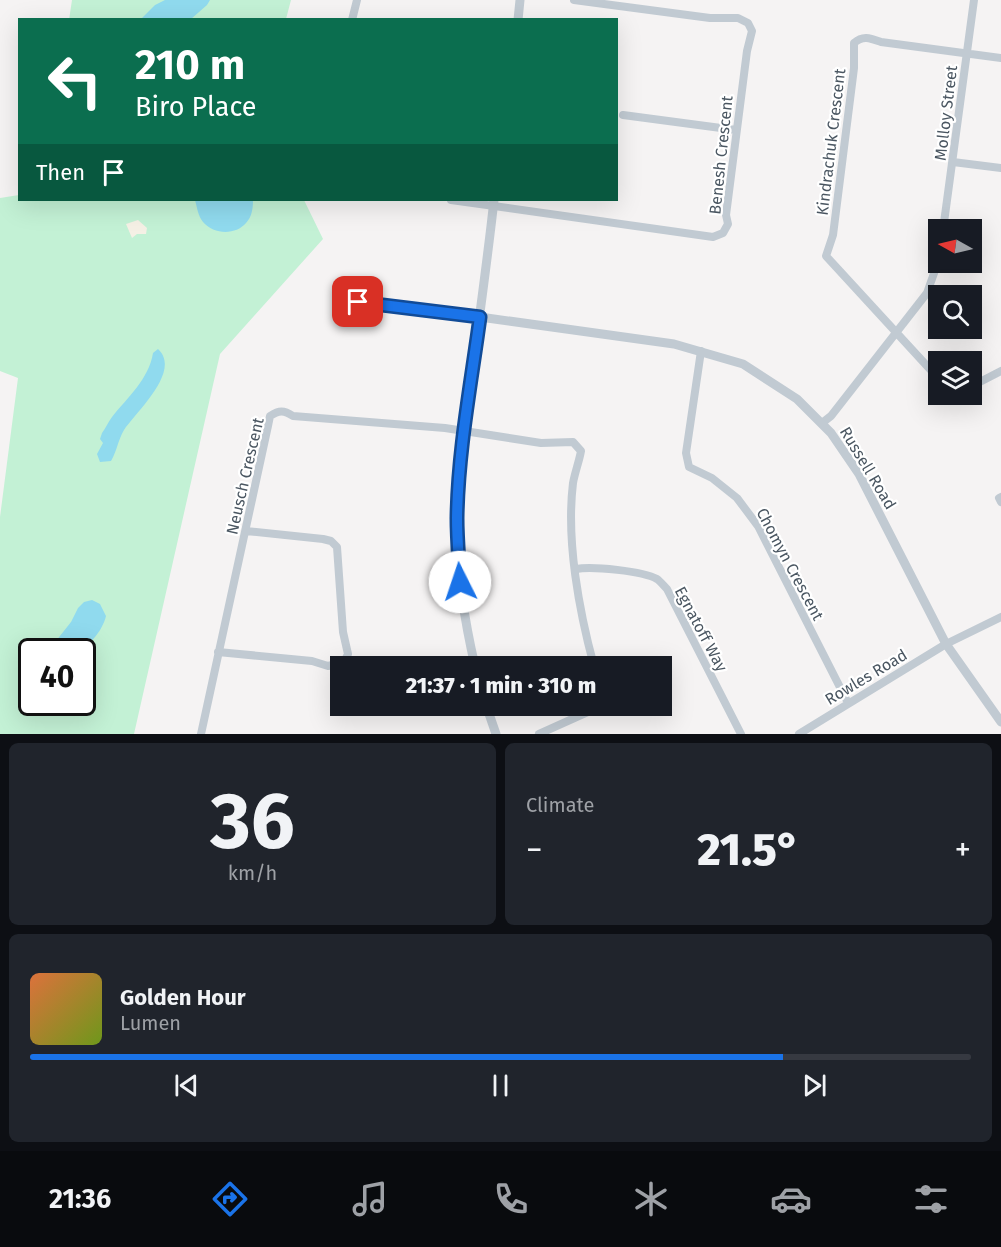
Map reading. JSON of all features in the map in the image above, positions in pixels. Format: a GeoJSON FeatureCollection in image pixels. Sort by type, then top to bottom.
{"type":"FeatureCollection","features":[{"type":"Feature","properties":{"kind":"street"},"geometry":{"type":"LineString","coordinates":[[352,18],[357,0]]}},
{"type":"Feature","properties":{"kind":"street"},"geometry":{"type":"LineString","coordinates":[[518,18],[520,0]]}},
{"type":"Feature","properties":{"kind":"street","name":"Benesh Crescent"},"geometry":{"type":"LineString","coordinates":[[465,201],[494,203],[713,237],[723,233],[728,224],[726,214],[736,130],[752,31],[747,23],[738,18],[710,18],[574,0]]}},
{"type":"Feature","properties":{"kind":"street","name":"Molloy Street"},"geometry":{"type":"LineString","coordinates":[[945,219],[974,0]]}},
{"type":"Feature","properties":{"kind":"street","name":"Kindrachuk Crescent"},"geometry":{"type":"LineString","coordinates":[[896,332],[826,256],[833,235],[854,68],[854,43],[868,37],[881,42],[967,54]]}},
{"type":"Feature","properties":{"kind":"street"},"geometry":{"type":"LineString","coordinates":[[967,54],[1001,58]]}},
{"type":"Feature","properties":{"kind":"street"},"geometry":{"type":"LineString","coordinates":[[623,115],[736,130]]}},
{"type":"Feature","properties":{"kind":"street"},"geometry":{"type":"LineString","coordinates":[[953,162],[1001,168]]}},
{"type":"Feature","properties":{"kind":"street"},"geometry":{"type":"LineString","coordinates":[[473,656],[464,608],[457,538],[458,496],[464,432],[494,203]]}},
{"type":"Feature","properties":{"kind":"street"},"geometry":{"type":"LineString","coordinates":[[822,423],[831,416],[927,292],[934,273]]}},
{"type":"Feature","properties":{"kind":"street"},"geometry":{"type":"LineString","coordinates":[[358,302],[480,317]]}},
{"type":"Feature","properties":{"kind":"street","name":"Russell Road"},"geometry":{"type":"LineString","coordinates":[[480,317],[674,344],[743,364],[797,399],[822,423],[859,474],[946,644],[1001,722]]}},
{"type":"Feature","properties":{"kind":"street"},"geometry":{"type":"LineString","coordinates":[[896,332],[928,367]]}},
{"type":"Feature","properties":{"kind":"street","name":"Chomyn Crescent"},"geometry":{"type":"LineString","coordinates":[[700,351],[686,453],[689,466],[712,478],[737,498],[758,526],[848,703]]}},
{"type":"Feature","properties":{"kind":"street"},"geometry":{"type":"LineString","coordinates":[[982,381],[1001,371]]}},
{"type":"Feature","properties":{"kind":"street","name":"Neusch Crescent"},"geometry":{"type":"LineString","coordinates":[[201,734],[270,416],[277,411],[286,411],[293,416],[444,428],[541,442],[573,442],[581,451],[573,481],[571,521],[583,627],[591,656]]}},
{"type":"Feature","properties":{"kind":"street"},"geometry":{"type":"LineString","coordinates":[[1001,497],[999,498],[1001,502]]}},
{"type":"Feature","properties":{"kind":"street"},"geometry":{"type":"LineString","coordinates":[[218,652],[312,661],[328,666],[344,662],[348,654],[343,632],[337,547],[331,541],[323,539],[246,531]]}},
{"type":"Feature","properties":{"kind":"street","name":"Egnatoff Way"},"geometry":{"type":"LineString","coordinates":[[576,569],[585,567],[634,573],[656,579],[667,589],[741,734]]}},
{"type":"Feature","properties":{"kind":"street","name":"Rowles Road"},"geometry":{"type":"LineString","coordinates":[[800,734],[946,644],[1001,617]]}},
{"type":"Feature","properties":{"kind":"street"},"geometry":{"type":"LineString","coordinates":[[490,716],[496,734]]}},
{"type":"Feature","properties":{"kind":"street"},"geometry":{"type":"LineString","coordinates":[[539,734],[579,716]]}},
{"type":"Feature","properties":{"kind":"green space"},"geometry":{"type":"Polygon","coordinates":[[[72,0],[291,0],[286,18],[69,18],[72,0]]]}},
{"type":"Feature","properties":{"kind":"green space"},"geometry":{"type":"Polygon","coordinates":[[[18,195],[18,201],[304,201],[323,239],[220,354],[134,734],[0,734],[0,517],[18,378],[0,371],[0,198],[18,195]]]}},
{"type":"Feature","properties":{"kind":"sand"},"geometry":{"type":"Polygon","coordinates":[[[138,220],[147,228],[146,234],[137,234],[132,238],[126,224],[138,220]]]}},
{"type":"Feature","properties":{"kind":"water"},"geometry":{"type":"Polygon","coordinates":[[[165,0],[210,0],[192,18],[142,18],[155,5],[165,0]]]}},
{"type":"Feature","properties":{"kind":"water"},"geometry":{"type":"Polygon","coordinates":[[[195,201],[253,201],[250,218],[237,230],[225,232],[213,229],[203,222],[195,201]]]}},
{"type":"Feature","properties":{"kind":"water"},"geometry":{"type":"Polygon","coordinates":[[[158,349],[164,358],[161,380],[124,430],[111,461],[100,462],[97,454],[103,443],[100,439],[102,433],[142,380],[153,353],[158,349]]]}},
{"type":"Feature","properties":{"kind":"water"},"geometry":{"type":"Polygon","coordinates":[[[92,600],[100,604],[106,616],[96,636],[94,638],[58,638],[71,622],[78,608],[84,602],[92,600]]]}},
{"type":"Feature","properties":{"kind":"route"},"geometry":{"type":"LineString","coordinates":[[358,302],[480,317],[465,422],[458,496],[457,538],[460,582]]}}]}
